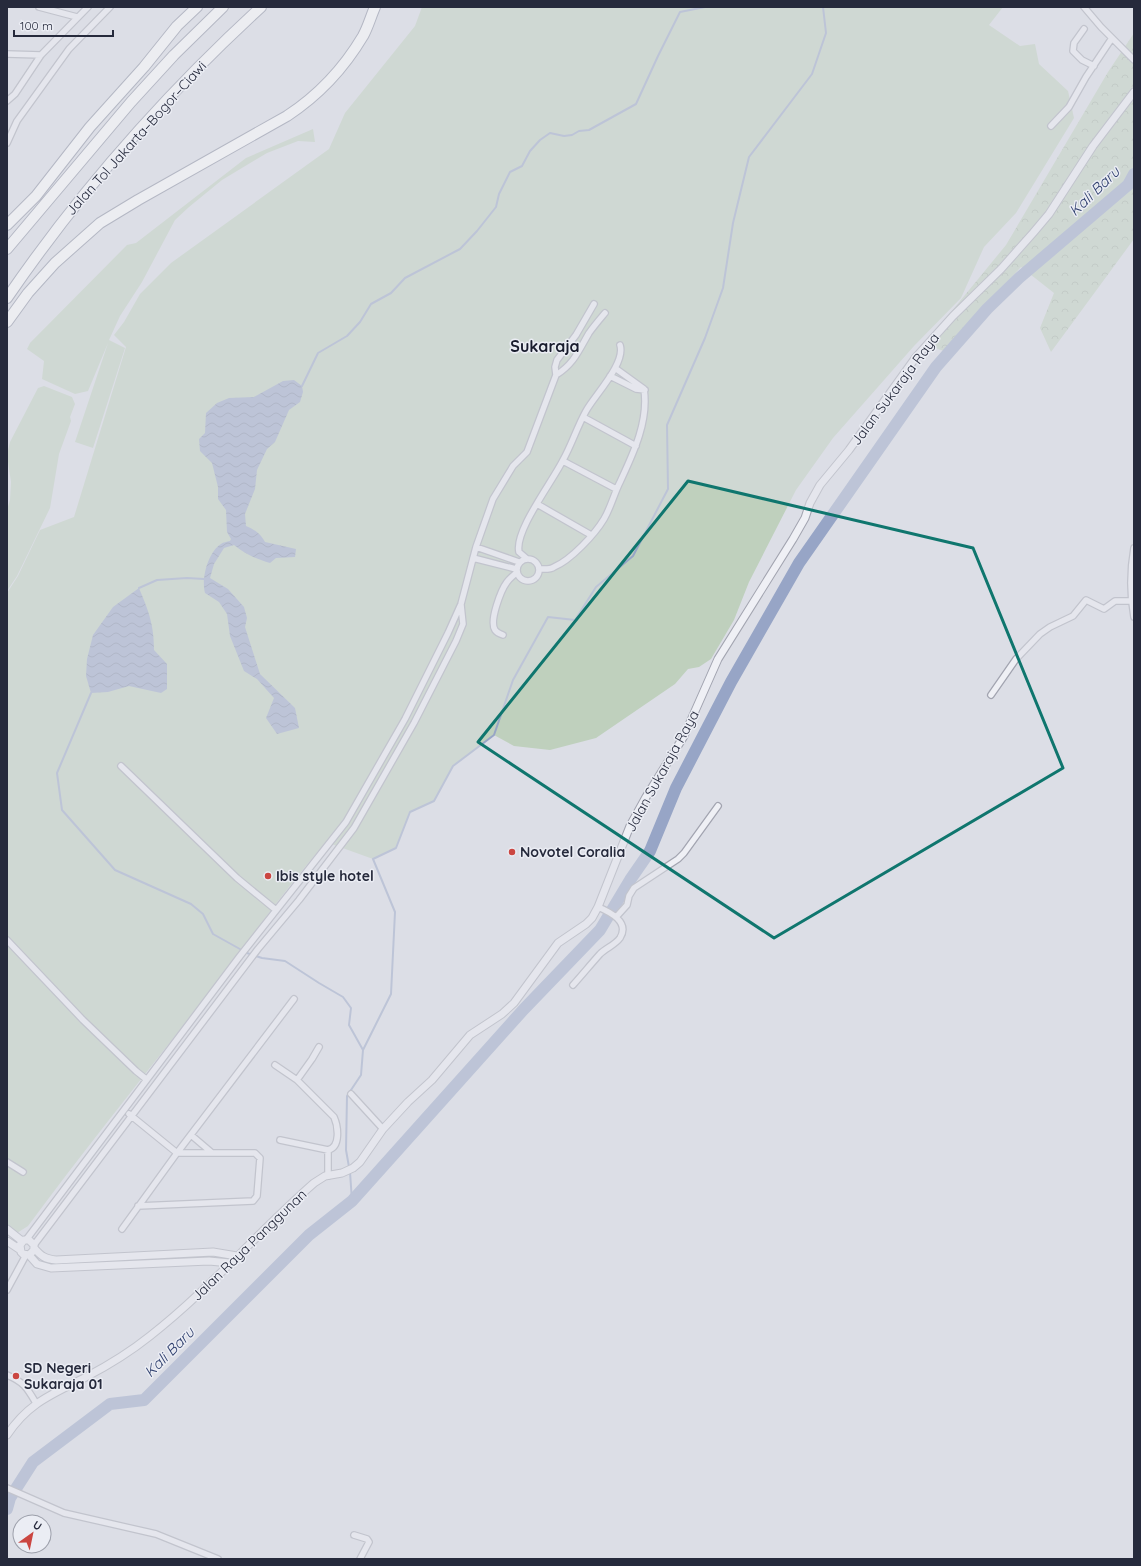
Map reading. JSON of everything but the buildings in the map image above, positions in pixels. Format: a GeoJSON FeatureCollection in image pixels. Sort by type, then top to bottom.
{"type":"FeatureCollection","features":[{"type":"Feature","properties":{"kind":"highway"},"geometry":{"type":"LineString","coordinates":[[7,225],[36,196],[90,127],[144,67],[174,30],[197,7]]}},
{"type":"Feature","properties":{"kind":"highway","name":"Jalan Tol Jakarta–Bogor–Ciawi"},"geometry":{"type":"LineString","coordinates":[[7,249],[131,102],[174,55],[222,7]]}},
{"type":"Feature","properties":{"kind":"highway","name":"Jalan Tol Jakarta–Bogor–Ciawi"},"geometry":{"type":"LineString","coordinates":[[7,298],[35,258],[95,179],[193,71],[261,7]]}},
{"type":"Feature","properties":{"kind":"highway"},"geometry":{"type":"LineString","coordinates":[[7,322],[28,293],[55,262],[100,223],[287,116],[322,90],[346,61],[364,35],[375,7]]}},
{"type":"Feature","properties":{"kind":"street"},"geometry":{"type":"LineString","coordinates":[[39,7],[77,17]]}},
{"type":"Feature","properties":{"kind":"street"},"geometry":{"type":"LineString","coordinates":[[7,101],[15,94],[41,55],[88,7]]}},
{"type":"Feature","properties":{"kind":"street"},"geometry":{"type":"LineString","coordinates":[[7,143],[17,121],[69,49],[110,7]]}},
{"type":"Feature","properties":{"kind":"street"},"geometry":{"type":"LineString","coordinates":[[1084,7],[1097,23],[1134,60]]}},
{"type":"Feature","properties":{"kind":"street"},"geometry":{"type":"LineString","coordinates":[[1084,29],[1072,48],[1082,60],[1094,66]]}},
{"type":"Feature","properties":{"kind":"street"},"geometry":{"type":"LineString","coordinates":[[1051,126],[1069,107],[1112,38]]}},
{"type":"Feature","properties":{"kind":"street"},"geometry":{"type":"LineString","coordinates":[[7,54],[41,55]]}},
{"type":"Feature","properties":{"kind":"street","name":"Jalan Sukaraja Raya"},"geometry":{"type":"LineString","coordinates":[[470,1035],[502,1014],[514,1003],[558,943],[586,924],[601,908],[630,826],[646,797],[659,779],[684,736],[718,660],[793,539],[805,518],[820,485],[849,450],[916,357],[953,316],[1001,269],[1049,214],[1093,146],[1134,92]]}},
{"type":"Feature","properties":{"kind":"street"},"geometry":{"type":"LineString","coordinates":[[19,1249],[20,1245],[125,1110],[146,1079],[240,956],[346,822],[405,719],[432,667],[461,604],[484,522],[501,484],[512,466],[527,452],[556,376],[555,367],[557,360],[580,329],[594,304]]}},
{"type":"Feature","properties":{"kind":"street"},"geometry":{"type":"LineString","coordinates":[[556,376],[572,363],[590,331],[605,313]]}},
{"type":"Feature","properties":{"kind":"street"},"geometry":{"type":"LineString","coordinates":[[473,558],[516,571],[522,580],[527,582],[536,578],[539,569],[535,561],[526,558],[519,552],[518,541],[537,504],[563,461],[583,417],[615,368],[622,350],[620,345]]}},
{"type":"Feature","properties":{"kind":"street"},"geometry":{"type":"LineString","coordinates":[[539,569],[550,569],[559,564],[583,545],[605,518],[616,489],[636,446],[646,405],[645,390],[615,368]]}},
{"type":"Feature","properties":{"kind":"street"},"geometry":{"type":"LineString","coordinates":[[610,376],[636,389],[645,390]]}},
{"type":"Feature","properties":{"kind":"street"},"geometry":{"type":"LineString","coordinates":[[583,417],[636,446]]}},
{"type":"Feature","properties":{"kind":"street"},"geometry":{"type":"LineString","coordinates":[[563,461],[616,489]]}},
{"type":"Feature","properties":{"kind":"street"},"geometry":{"type":"LineString","coordinates":[[537,504],[591,535]]}},
{"type":"Feature","properties":{"kind":"street"},"geometry":{"type":"LineString","coordinates":[[476,547],[519,562]]}},
{"type":"Feature","properties":{"kind":"street"},"geometry":{"type":"LineString","coordinates":[[1134,548],[1131,601],[1134,618]]}},
{"type":"Feature","properties":{"kind":"street"},"geometry":{"type":"LineString","coordinates":[[503,635],[496,632],[494,629],[494,615],[503,588],[516,571],[519,562],[526,558]]}},
{"type":"Feature","properties":{"kind":"street"},"geometry":{"type":"LineString","coordinates":[[990,695],[1016,659],[1036,637],[1050,627],[1073,616],[1086,600],[1104,609],[1115,601],[1131,601]]}},
{"type":"Feature","properties":{"kind":"street"},"geometry":{"type":"LineString","coordinates":[[7,1290],[28,1255],[33,1252],[34,1246],[131,1116],[258,949],[306,891],[354,828],[414,723],[456,641],[463,624],[461,604]]}},
{"type":"Feature","properties":{"kind":"street"},"geometry":{"type":"LineString","coordinates":[[121,766],[237,878],[276,910]]}},
{"type":"Feature","properties":{"kind":"street"},"geometry":{"type":"LineString","coordinates":[[615,916],[627,905],[629,896],[634,888],[678,859],[684,853],[718,806]]}},
{"type":"Feature","properties":{"kind":"street"},"geometry":{"type":"LineString","coordinates":[[346,822],[354,828]]}},
{"type":"Feature","properties":{"kind":"street"},"geometry":{"type":"LineString","coordinates":[[297,885],[306,891]]}},
{"type":"Feature","properties":{"kind":"street"},"geometry":{"type":"LineString","coordinates":[[573,985],[600,955],[619,939],[621,927],[615,916],[601,908]]}},
{"type":"Feature","properties":{"kind":"street"},"geometry":{"type":"LineString","coordinates":[[7,940],[83,1020],[146,1079]]}},
{"type":"Feature","properties":{"kind":"street"},"geometry":{"type":"LineString","coordinates":[[122,1229],[176,1153],[294,999]]}},
{"type":"Feature","properties":{"kind":"street","name":"Jalan Raya Panggunan"},"geometry":{"type":"LineString","coordinates":[[7,1435],[21,1416],[36,1403],[128,1353],[176,1314],[320,1178],[342,1173],[353,1168],[360,1162],[383,1129],[408,1102],[432,1080],[470,1035]]}},
{"type":"Feature","properties":{"kind":"street"},"geometry":{"type":"LineString","coordinates":[[297,1080],[319,1047]]}},
{"type":"Feature","properties":{"kind":"street"},"geometry":{"type":"LineString","coordinates":[[275,1065],[297,1080],[334,1117],[337,1123],[335,1146],[328,1150],[280,1140]]}},
{"type":"Feature","properties":{"kind":"street"},"geometry":{"type":"LineString","coordinates":[[351,1094],[383,1129]]}},
{"type":"Feature","properties":{"kind":"street"},"geometry":{"type":"LineString","coordinates":[[125,1110],[176,1153],[255,1153],[260,1158],[256,1199],[253,1201],[138,1206]]}},
{"type":"Feature","properties":{"kind":"street"},"geometry":{"type":"LineString","coordinates":[[191,1135],[211,1152]]}},
{"type":"Feature","properties":{"kind":"street"},"geometry":{"type":"LineString","coordinates":[[328,1150],[328,1176]]}},
{"type":"Feature","properties":{"kind":"street"},"geometry":{"type":"LineString","coordinates":[[7,1162],[23,1172]]}},
{"type":"Feature","properties":{"kind":"street"},"geometry":{"type":"LineString","coordinates":[[7,1229],[24,1241],[31,1241],[42,1256],[48,1259],[56,1260],[213,1252],[237,1256]]}},
{"type":"Feature","properties":{"kind":"street"},"geometry":{"type":"LineString","coordinates":[[7,1240],[19,1249],[20,1252],[28,1255],[37,1264],[51,1268],[209,1261],[230,1263]]}},
{"type":"Feature","properties":{"kind":"street"},"geometry":{"type":"LineString","coordinates":[[120,1256],[121,1265]]}},
{"type":"Feature","properties":{"kind":"street"},"geometry":{"type":"LineString","coordinates":[[7,1375],[20,1380],[28,1389],[36,1403]]}},
{"type":"Feature","properties":{"kind":"street"},"geometry":{"type":"LineString","coordinates":[[7,1488],[64,1513],[156,1534],[218,1559]]}},
{"type":"Feature","properties":{"kind":"street"},"geometry":{"type":"LineString","coordinates":[[354,1535],[367,1539],[370,1542],[360,1559]]}},
{"type":"Feature","properties":{"kind":"highlighted area"},"geometry":{"type":"Polygon","coordinates":[[[688,481],[973,548],[1063,768],[774,938],[478,742],[688,481]]]}},
{"type":"Feature","properties":{"kind":"green space"},"geometry":{"type":"Polygon","coordinates":[[[422,7],[1003,7],[989,25],[1020,46],[1035,44],[1039,64],[1068,91],[1074,118],[1016,213],[984,247],[961,298],[914,346],[833,438],[796,490],[749,582],[734,620],[711,659],[699,667],[688,669],[675,684],[596,738],[550,750],[514,746],[494,735],[453,766],[434,801],[410,812],[396,848],[373,859],[326,842],[283,895],[28,1226],[17,1233],[7,1229],[7,593],[18,576],[40,530],[74,517],[126,347],[114,335],[124,322],[140,294],[171,263],[329,149],[345,113],[415,26],[422,7]]]}},
{"type":"Feature","properties":{"kind":"green space"},"geometry":{"type":"Polygon","coordinates":[[[1134,33],[1134,239],[1051,352],[1040,328],[1054,293],[1021,267],[944,351],[932,347],[942,323],[1006,245],[1108,72],[1134,33]]]}},
{"type":"Feature","properties":{"kind":"green space"},"geometry":{"type":"Polygon","coordinates":[[[313,129],[315,142],[298,141],[267,153],[222,180],[175,220],[142,282],[120,316],[109,340],[125,348],[93,448],[75,442],[108,343],[88,391],[75,394],[42,379],[44,361],[27,349],[30,343],[127,245],[136,243],[246,158],[313,129]]]}},
{"type":"Feature","properties":{"kind":"green space"},"geometry":{"type":"Polygon","coordinates":[[[44,386],[72,397],[75,404],[70,417],[71,421],[59,454],[50,508],[17,576],[7,591],[7,510],[10,500],[11,482],[7,455],[10,442],[38,388],[44,386]]]}},
{"type":"Feature","properties":{"kind":"water"},"geometry":{"type":"Polygon","coordinates":[[[294,380],[302,386],[303,392],[300,402],[289,410],[275,442],[267,449],[257,470],[255,489],[245,514],[246,526],[257,532],[265,542],[296,549],[295,557],[276,558],[270,563],[251,556],[234,545],[224,548],[214,564],[210,578],[228,589],[244,607],[247,618],[245,627],[260,674],[295,708],[299,728],[277,734],[266,718],[274,698],[257,679],[244,671],[230,636],[227,614],[219,602],[205,593],[204,581],[209,559],[216,548],[223,543],[230,541],[231,539],[227,532],[226,510],[218,499],[218,487],[212,463],[200,451],[199,439],[205,433],[206,413],[217,403],[229,398],[254,397],[283,381],[294,380]]]}},
{"type":"Feature","properties":{"kind":"water"},"geometry":{"type":"Polygon","coordinates":[[[139,588],[146,604],[150,619],[154,650],[167,664],[167,689],[161,693],[129,686],[108,692],[91,693],[86,676],[87,659],[93,635],[113,607],[139,588]]]}},
{"type":"Feature","properties":{"kind":"waterway"},"geometry":{"type":"LineString","coordinates":[[302,386],[318,353],[347,336],[360,322],[371,304],[391,293],[405,278],[460,249],[496,207],[499,194],[510,172],[522,166],[530,151],[540,140],[550,133],[564,136],[572,135],[579,131],[589,130],[636,104],[680,12],[705,7]]}},
{"type":"Feature","properties":{"kind":"waterway"},"geometry":{"type":"LineString","coordinates":[[363,1050],[391,994],[395,912],[373,859],[396,848],[410,812],[434,801],[453,766],[494,735],[513,680],[548,617],[575,620],[596,587],[633,556],[668,489],[667,425],[705,338],[723,288],[733,223],[749,157],[812,74],[826,33],[823,7]]}},
{"type":"Feature","properties":{"kind":"waterway","name":"Kali Baru"},"geometry":{"type":"LineString","coordinates":[[7,1509],[10,1498],[33,1462],[110,1404],[144,1400],[309,1235],[352,1201],[524,1009],[600,930],[630,880],[650,851],[676,788],[731,682],[799,563],[936,367],[987,309],[1019,278],[1128,185],[1134,174]]}},
{"type":"Feature","properties":{"kind":"waterway"},"geometry":{"type":"LineString","coordinates":[[139,588],[157,580],[187,578],[204,579]]}},
{"type":"Feature","properties":{"kind":"waterway"},"geometry":{"type":"LineString","coordinates":[[91,693],[57,773],[62,810],[115,870],[191,904],[203,914],[213,934],[247,953],[262,958],[285,961],[343,997],[351,1008],[349,1025],[363,1050],[361,1075],[347,1096],[346,1150],[349,1167]]}},
{"type":"Feature","properties":{"kind":"waterway"},"geometry":{"type":"LineString","coordinates":[[350,1172],[352,1201]]}},
{"type":"Feature","properties":{"kind":"place","name":"Novotel Coralia"},"geometry":{"type":"Point","coordinates":[512,852]}},
{"type":"Feature","properties":{"kind":"place","name":"Ibis style hotel"},"geometry":{"type":"Point","coordinates":[268,876]}},
{"type":"Feature","properties":{"kind":"place","name":"SD Negeri Sukaraja 01"},"geometry":{"type":"Point","coordinates":[16,1376]}},
{"type":"Feature","properties":{"kind":"district","name":"Sukaraja"},"geometry":{"type":"Point","coordinates":[545,346]}}]}
